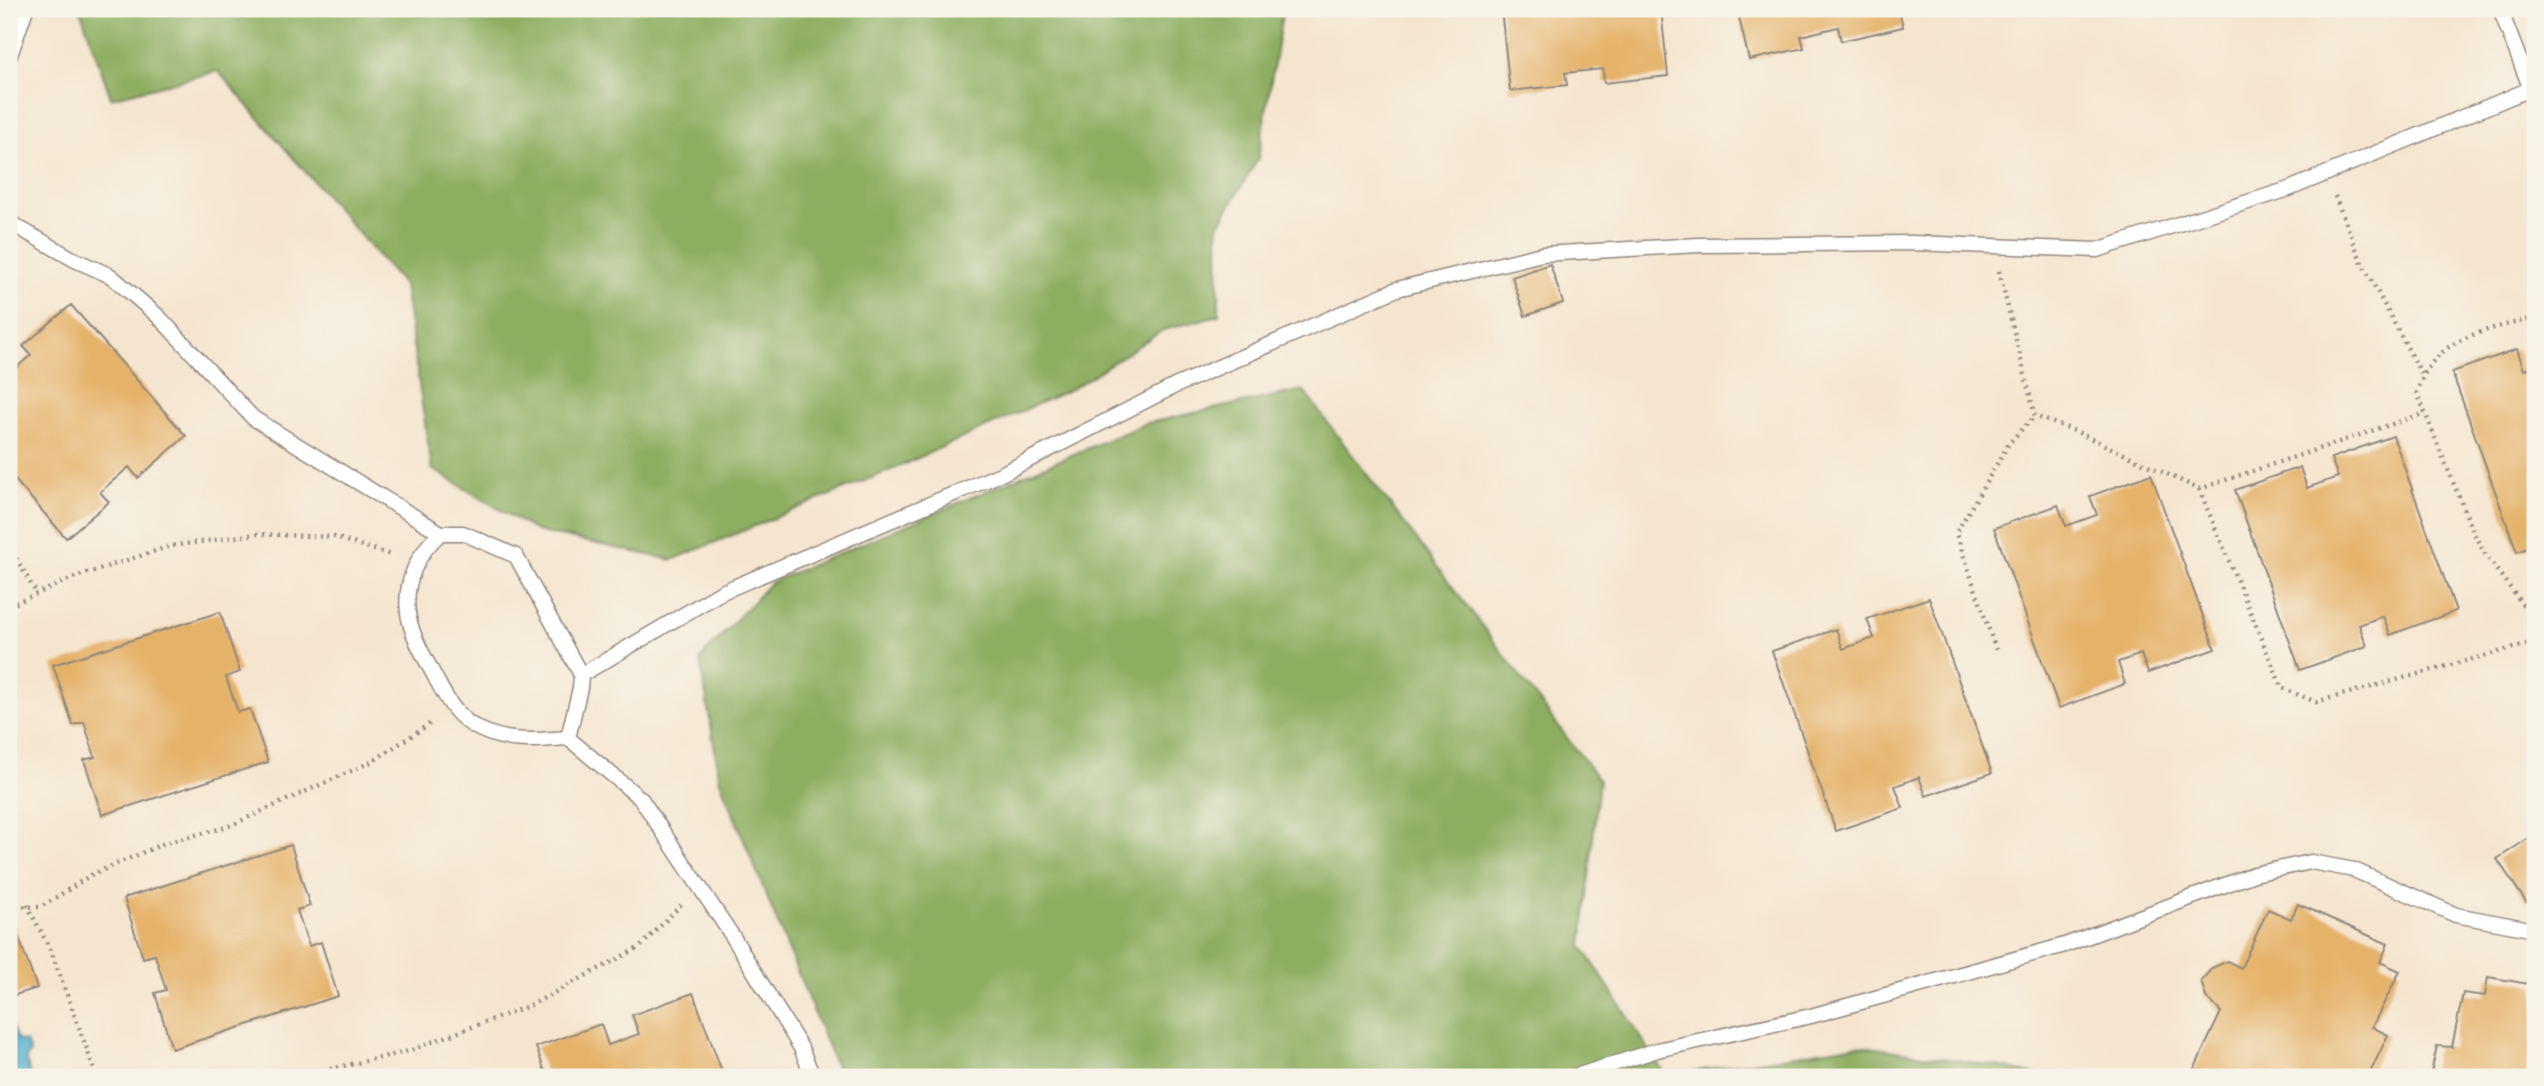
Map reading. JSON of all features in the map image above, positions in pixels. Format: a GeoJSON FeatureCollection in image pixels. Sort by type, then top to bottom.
{"type":"FeatureCollection","features":[{"type":"Feature","properties":{"kind":"lane"},"geometry":{"type":"LineString","coordinates":[[9,58],[26,9]]}},
{"type":"Feature","properties":{"kind":"lane"},"geometry":{"type":"LineString","coordinates":[[581,675],[722,592],[1003,473],[1175,387],[1397,289],[1542,254],[1699,245],[1913,243],[2097,250],[2289,189],[2533,87],[2500,9]]}},
{"type":"Feature","properties":{"kind":"lane"},"geometry":{"type":"LineString","coordinates":[[9,222],[73,259],[111,276],[159,317],[253,418],[441,533],[463,533],[516,556],[581,675],[568,738]]}},
{"type":"Feature","properties":{"kind":"lane"},"geometry":{"type":"LineString","coordinates":[[441,533],[427,544],[415,563],[408,596],[408,614],[422,652],[452,709],[478,729],[514,741],[568,738],[640,799],[733,937],[801,1048],[813,1077]]}},
{"type":"Feature","properties":{"kind":"lane"},"geometry":{"type":"LineString","coordinates":[[1573,1077],[1657,1050],[1811,1016],[2065,946],[2254,874],[2311,862],[2354,870],[2456,915],[2535,930]]}},
{"type":"Feature","properties":{"kind":"path"},"geometry":{"type":"LineString","coordinates":[[2324,174],[2342,210],[2362,262],[2422,375]]}},
{"type":"Feature","properties":{"kind":"path"},"geometry":{"type":"LineString","coordinates":[[1993,246],[2035,416]]}},
{"type":"Feature","properties":{"kind":"path"},"geometry":{"type":"LineString","coordinates":[[2535,318],[2484,330],[2454,342],[2422,375],[2417,393],[2474,534],[2487,557],[2535,621]]}},
{"type":"Feature","properties":{"kind":"path"},"geometry":{"type":"LineString","coordinates":[[2199,489],[2425,413]]}},
{"type":"Feature","properties":{"kind":"path"},"geometry":{"type":"LineString","coordinates":[[2035,416],[2075,431],[2199,489],[2282,688],[2316,702],[2535,642]]}},
{"type":"Feature","properties":{"kind":"path"},"geometry":{"type":"LineString","coordinates":[[1996,650],[1956,533],[2010,442],[2035,416]]}},
{"type":"Feature","properties":{"kind":"path"},"geometry":{"type":"LineString","coordinates":[[9,606],[75,577],[171,547],[257,534],[334,537],[415,563]]}},
{"type":"Feature","properties":{"kind":"path"},"geometry":{"type":"LineString","coordinates":[[9,546],[37,594]]}},
{"type":"Feature","properties":{"kind":"path"},"geometry":{"type":"LineString","coordinates":[[9,906],[41,907],[91,875],[165,843],[227,827],[361,766],[452,709]]}},
{"type":"Feature","properties":{"kind":"path"},"geometry":{"type":"LineString","coordinates":[[296,1077],[405,1052],[531,1005],[640,947],[699,887]]}},
{"type":"Feature","properties":{"kind":"path"},"geometry":{"type":"LineString","coordinates":[[27,905],[51,951],[65,996],[97,1077]]}},
{"type":"Feature","properties":{"kind":"green space"},"geometry":{"type":"Polygon","coordinates":[[[80,9],[1283,9],[1258,159],[1218,226],[1219,315],[1163,330],[1073,388],[898,467],[672,560],[536,531],[432,469],[404,286],[218,71],[111,98],[80,9]]]}},
{"type":"Feature","properties":{"kind":"green space"},"geometry":{"type":"Polygon","coordinates":[[[1303,390],[1599,780],[1582,946],[1666,1076],[1857,1045],[2002,1067],[2044,1077],[840,1077],[720,781],[700,659],[771,582],[1147,423],[1303,390]]]}},
{"type":"Feature","properties":{"kind":"water"},"geometry":{"type":"Polygon","coordinates":[[[10,1023],[17,1040],[26,1042],[30,1052],[26,1059],[31,1077],[9,1077],[10,1023]]]}},
{"type":"Feature","properties":{"kind":"building"},"geometry":{"type":"Polygon","coordinates":[[[1501,9],[1661,9],[1668,76],[1604,83],[1603,69],[1565,73],[1567,85],[1510,91],[1501,9]]]}},
{"type":"Feature","properties":{"kind":"building"},"geometry":{"type":"Polygon","coordinates":[[[1737,9],[1899,9],[1903,27],[1841,41],[1838,27],[1801,36],[1804,48],[1749,60],[1737,9]]]}},
{"type":"Feature","properties":{"kind":"building"},"geometry":{"type":"Polygon","coordinates":[[[1550,264],[1563,303],[1525,316],[1512,277],[1550,264]]]}},
{"type":"Feature","properties":{"kind":"building"},"geometry":{"type":"Polygon","coordinates":[[[71,305],[186,436],[138,478],[129,467],[100,492],[109,502],[66,538],[9,473],[9,374],[31,355],[23,346],[71,305]]]}},
{"type":"Feature","properties":{"kind":"building"},"geometry":{"type":"Polygon","coordinates":[[[2517,349],[2524,370],[2535,366],[2535,545],[2517,552],[2452,372],[2517,349]]]}},
{"type":"Feature","properties":{"kind":"building"},"geometry":{"type":"Polygon","coordinates":[[[2393,436],[2456,611],[2390,635],[2383,616],[2359,625],[2367,646],[2300,670],[2235,490],[2300,467],[2307,488],[2338,477],[2331,458],[2393,436]]]}},
{"type":"Feature","properties":{"kind":"building"},"geometry":{"type":"Polygon","coordinates":[[[2151,474],[2215,649],[2148,673],[2141,654],[2118,662],[2125,684],[2059,708],[1994,528],[2058,505],[2066,526],[2097,515],[2090,496],[2151,474]]]}},
{"type":"Feature","properties":{"kind":"building"},"geometry":{"type":"Polygon","coordinates":[[[1929,598],[1992,773],[1926,796],[1919,777],[1895,786],[1903,808],[1836,831],[1772,651],[1836,629],[1843,649],[1874,638],[1867,619],[1929,598]]]}},
{"type":"Feature","properties":{"kind":"building"},"geometry":{"type":"Polygon","coordinates":[[[220,612],[240,672],[226,677],[238,712],[250,709],[268,762],[102,815],[84,760],[95,757],[84,722],[73,725],[53,665],[220,612]]]}},
{"type":"Feature","properties":{"kind":"building"},"geometry":{"type":"Polygon","coordinates":[[[2535,834],[2535,895],[2526,902],[2497,859],[2535,834]]]}},
{"type":"Feature","properties":{"kind":"building"},"geometry":{"type":"Polygon","coordinates":[[[291,845],[310,906],[297,910],[309,946],[321,942],[338,996],[172,1049],[155,993],[166,990],[155,955],[143,958],[124,898],[291,845]]]}},
{"type":"Feature","properties":{"kind":"building"},"geometry":{"type":"Polygon","coordinates":[[[2298,904],[2388,944],[2380,962],[2400,971],[2372,1027],[2388,1035],[2368,1077],[2360,1077],[2351,1072],[2349,1077],[2205,1077],[2193,1072],[2221,1012],[2206,997],[2201,981],[2212,968],[2227,961],[2241,968],[2268,909],[2291,919],[2298,904]]]}},
{"type":"Feature","properties":{"kind":"building"},"geometry":{"type":"Polygon","coordinates":[[[9,911],[37,988],[9,997],[9,911]]]}},
{"type":"Feature","properties":{"kind":"building"},"geometry":{"type":"Polygon","coordinates":[[[2488,977],[2535,985],[2535,1077],[2430,1077],[2437,1046],[2452,1047],[2463,993],[2485,996],[2488,977]]]}},
{"type":"Feature","properties":{"kind":"building"},"geometry":{"type":"Polygon","coordinates":[[[693,993],[724,1077],[547,1077],[536,1047],[601,1024],[608,1045],[639,1034],[632,1015],[693,993]]]}}]}
